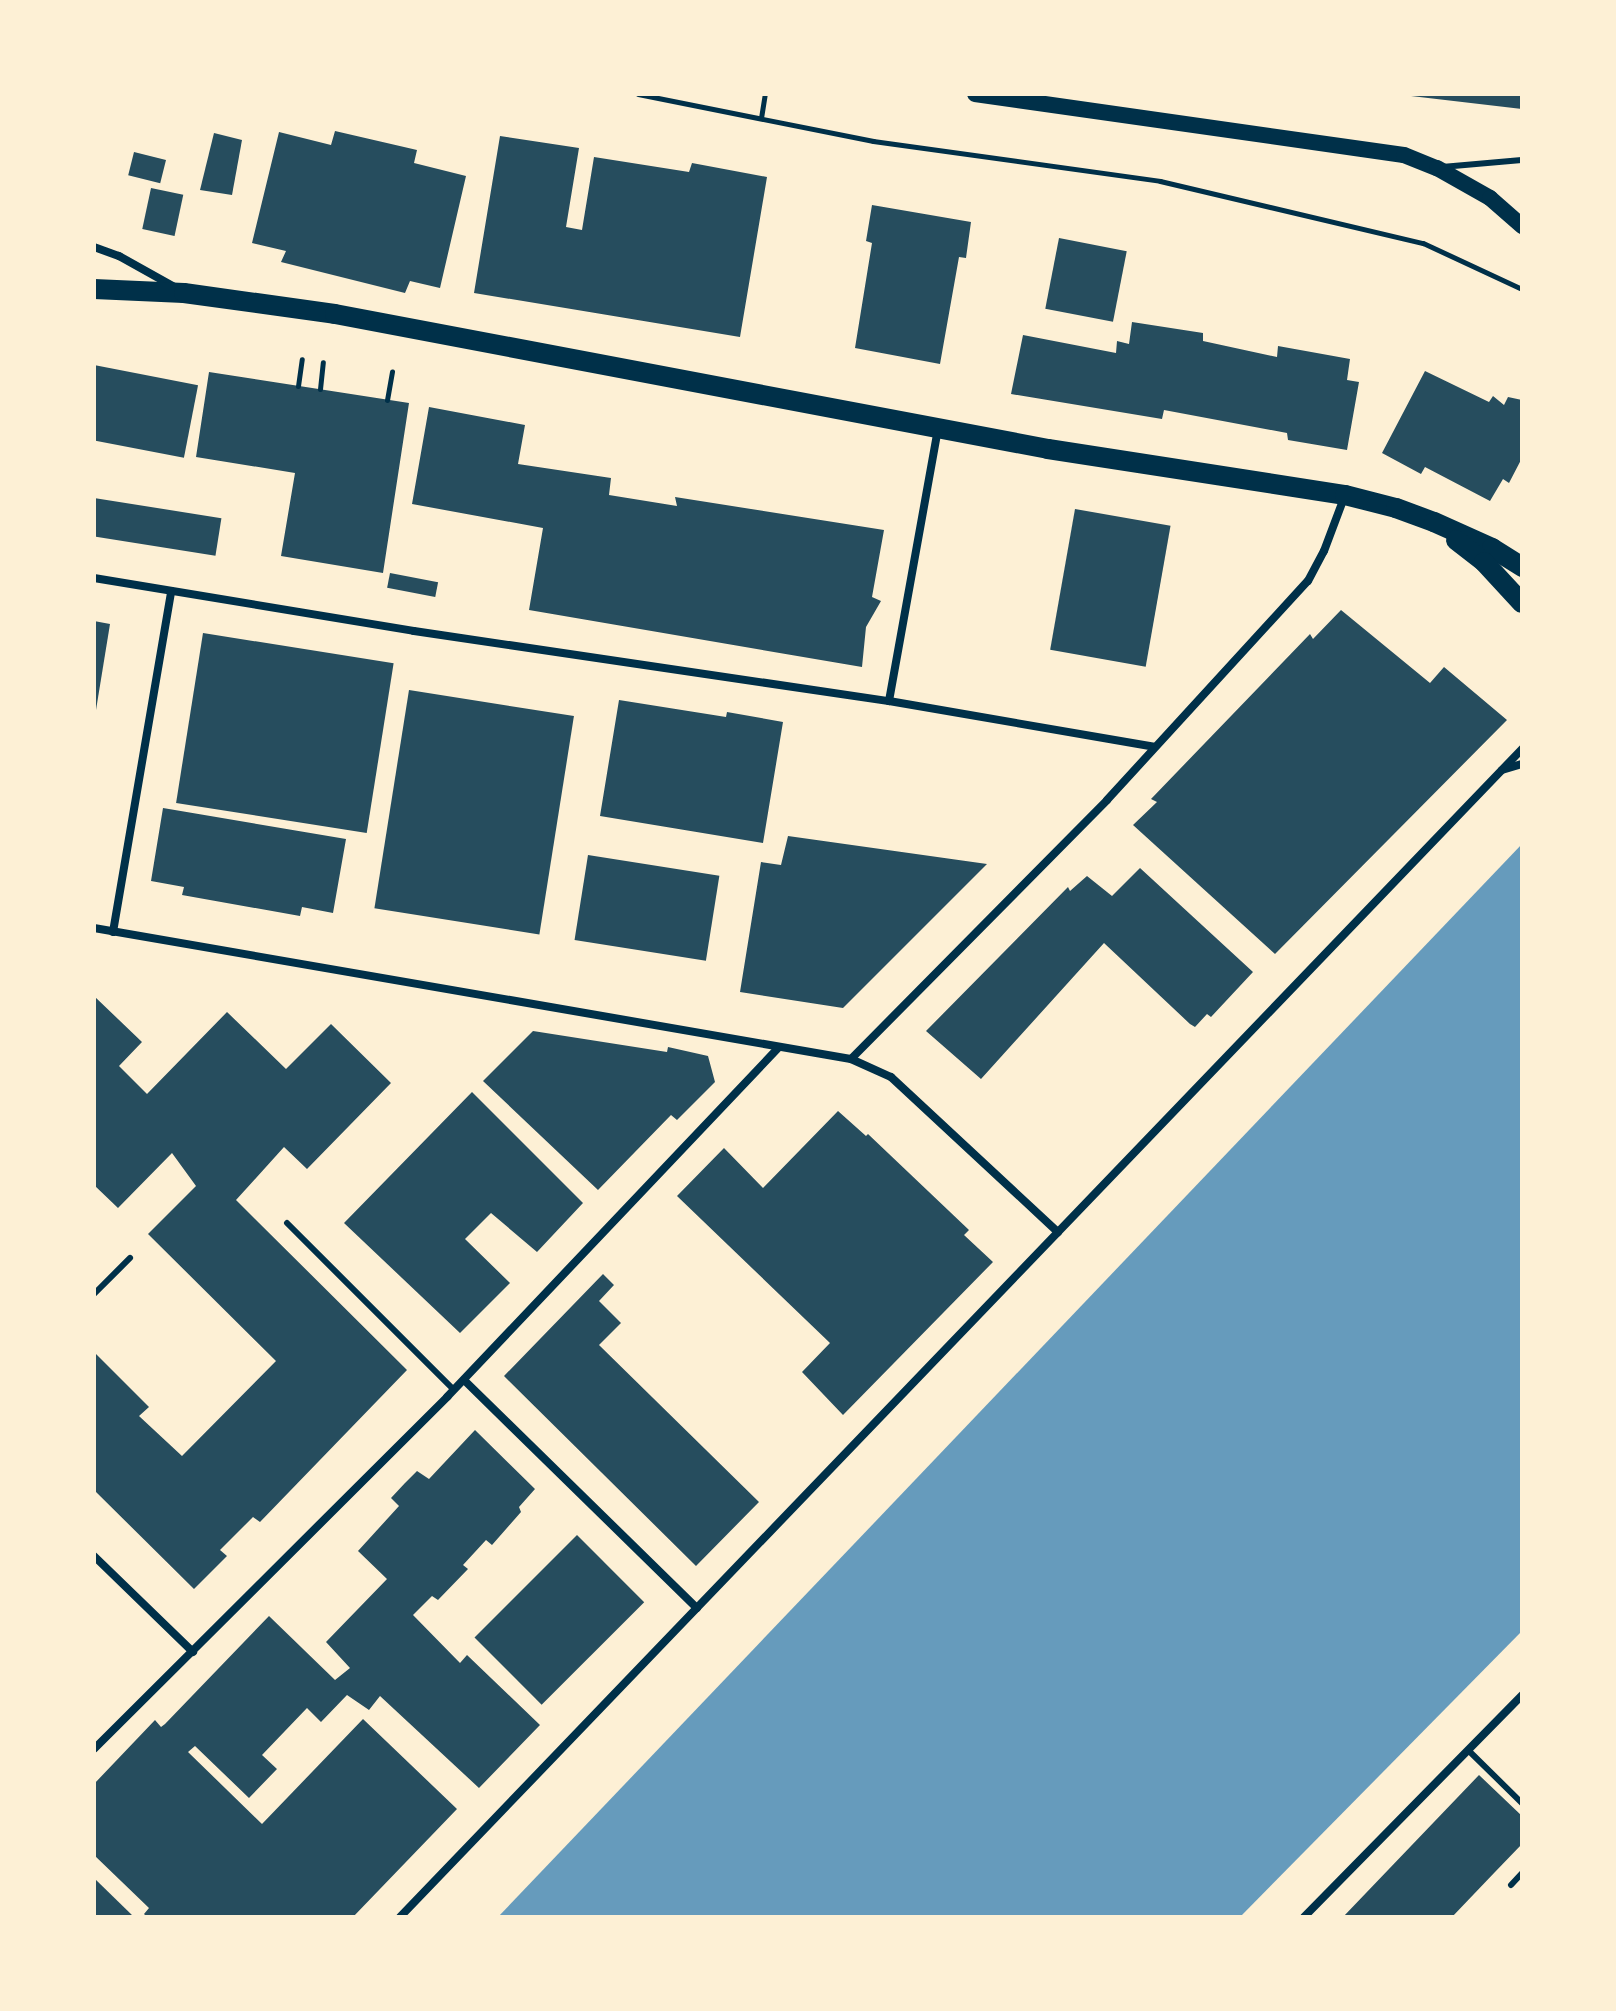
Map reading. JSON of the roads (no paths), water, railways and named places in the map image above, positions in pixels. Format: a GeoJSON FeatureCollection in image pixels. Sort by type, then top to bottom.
{"type":"FeatureCollection","features":[{"type":"Feature","properties":{"kind":"main road"},"geometry":{"type":"LineString","coordinates":[[975,94],[1404,155],[1437,168],[1490,198],[1522,226]]}},
{"type":"Feature","properties":{"kind":"main road"},"geometry":{"type":"LineString","coordinates":[[94,289],[184,293],[335,314],[1048,449],[1345,495],[1434,522],[1492,548],[1522,567]]}},
{"type":"Feature","properties":{"kind":"main road"},"geometry":{"type":"LineString","coordinates":[[1434,522],[1484,562],[1522,603]]}},
{"type":"Feature","properties":{"kind":"street"},"geometry":{"type":"LineString","coordinates":[[94,247],[119,256],[184,293]]}},
{"type":"Feature","properties":{"kind":"street"},"geometry":{"type":"LineString","coordinates":[[889,701],[938,427]]}},
{"type":"Feature","properties":{"kind":"street"},"geometry":{"type":"LineString","coordinates":[[851,1059],[1154,747],[1308,581],[1324,551],[1345,495]]}},
{"type":"Feature","properties":{"kind":"street"},"geometry":{"type":"LineString","coordinates":[[94,578],[889,701],[1154,747]]}},
{"type":"Feature","properties":{"kind":"street"},"geometry":{"type":"LineString","coordinates":[[113,932],[171,591]]}},
{"type":"Feature","properties":{"kind":"street"},"geometry":{"type":"LineString","coordinates":[[400,1917],[1522,749]]}},
{"type":"Feature","properties":{"kind":"street"},"geometry":{"type":"LineString","coordinates":[[1501,770],[1522,764]]}},
{"type":"Feature","properties":{"kind":"street"},"geometry":{"type":"LineString","coordinates":[[94,928],[851,1059],[891,1077],[1058,1232]]}},
{"type":"Feature","properties":{"kind":"street"},"geometry":{"type":"LineString","coordinates":[[94,1749],[464,1380],[778,1048]]}},
{"type":"Feature","properties":{"kind":"street"},"geometry":{"type":"LineString","coordinates":[[464,1380],[697,1608]]}},
{"type":"Feature","properties":{"kind":"street"},"geometry":{"type":"LineString","coordinates":[[94,1556],[193,1652]]}},
{"type":"Feature","properties":{"kind":"street"},"geometry":{"type":"LineString","coordinates":[[1304,1917],[1522,1695]]}},
{"type":"Feature","properties":{"kind":"lane"},"geometry":{"type":"LineString","coordinates":[[1437,168],[1522,160]]}},
{"type":"Feature","properties":{"kind":"lane"},"geometry":{"type":"LineString","coordinates":[[287,1223],[454,1390]]}},
{"type":"Feature","properties":{"kind":"lane"},"geometry":{"type":"LineString","coordinates":[[94,1294],[130,1258]]}},
{"type":"Feature","properties":{"kind":"lane"},"geometry":{"type":"LineString","coordinates":[[1468,1750],[1522,1803]]}},
{"type":"Feature","properties":{"kind":"lane"},"geometry":{"type":"LineString","coordinates":[[1511,1885],[1522,1873]]}},
{"type":"Feature","properties":{"kind":"water"},"geometry":{"type":"Polygon","coordinates":[[[1522,844],[1522,1631],[1240,1917],[498,1917],[1522,844]]]}}]}
